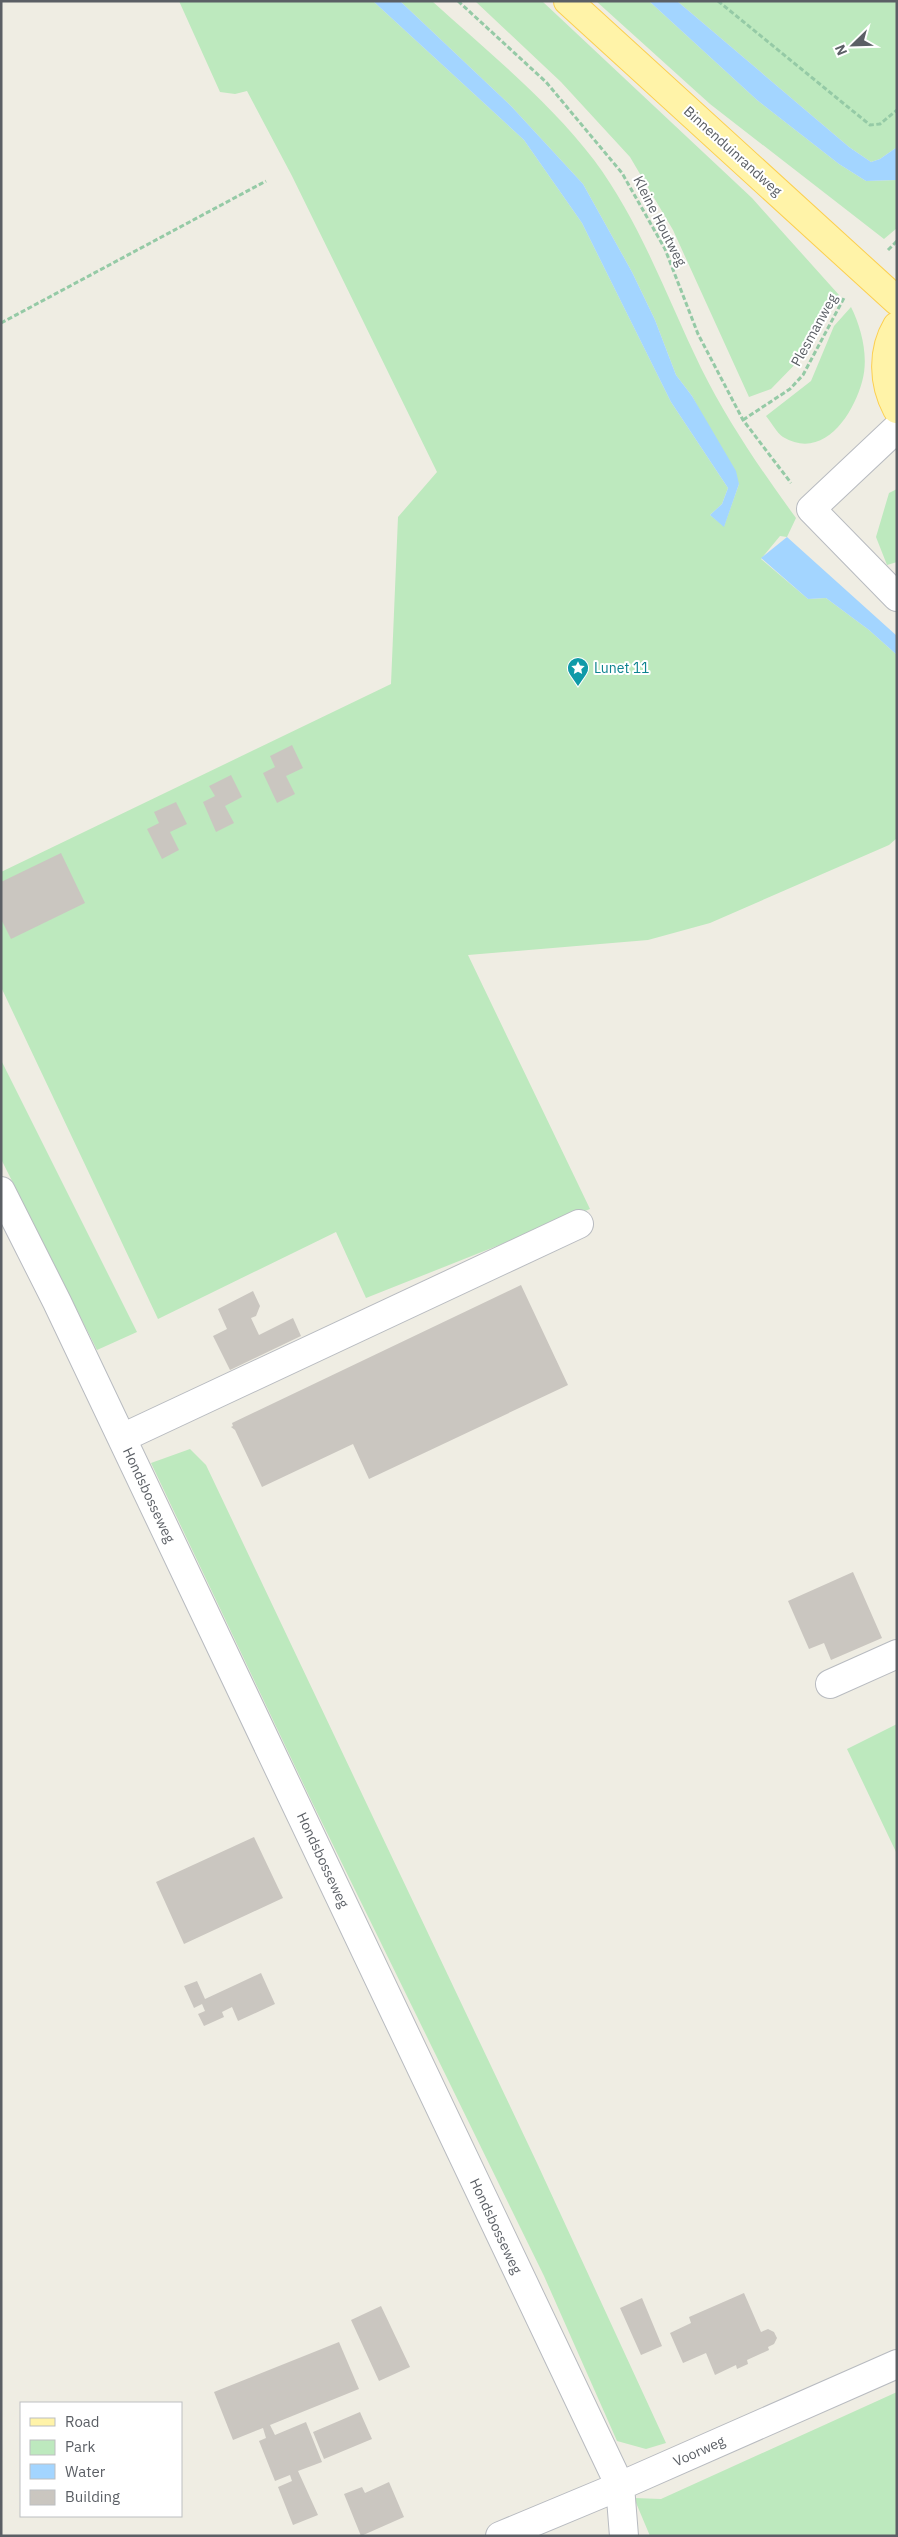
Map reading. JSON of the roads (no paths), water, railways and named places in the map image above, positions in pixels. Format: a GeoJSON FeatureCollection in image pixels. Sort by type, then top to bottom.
{"type":"FeatureCollection","features":[{"type":"Feature","properties":{"kind":"main road","name":"Binnenduinrandweg"},"geometry":{"type":"LineString","coordinates":[[568,1],[897,301]]}},
{"type":"Feature","properties":{"kind":"main road"},"geometry":{"type":"LineString","coordinates":[[897,326],[891,336],[886,365],[890,395],[897,409]]}},
{"type":"Feature","properties":{"kind":"street"},"geometry":{"type":"LineString","coordinates":[[897,428],[811,509],[897,597]]}},
{"type":"Feature","properties":{"kind":"street","name":"Hondsbosseweg"},"geometry":{"type":"LineString","coordinates":[[1,1191],[122,1438],[620,2486],[624,2536]]}},
{"type":"Feature","properties":{"kind":"street"},"geometry":{"type":"LineString","coordinates":[[122,1438],[579,1224]]}},
{"type":"Feature","properties":{"kind":"street"},"geometry":{"type":"LineString","coordinates":[[830,1684],[897,1654]]}},
{"type":"Feature","properties":{"kind":"street","name":"Voorweg"},"geometry":{"type":"LineString","coordinates":[[500,2536],[620,2486],[897,2364]]}},
{"type":"Feature","properties":{"kind":"water"},"geometry":{"type":"Polygon","coordinates":[[[373,1],[400,1],[511,106],[583,184],[632,272],[655,320],[676,375],[692,396],[736,471],[739,484],[724,527],[710,515],[722,504],[728,488],[671,402],[582,223],[524,140],[373,1]]]}},
{"type":"Feature","properties":{"kind":"water"},"geometry":{"type":"Polygon","coordinates":[[[649,1],[677,1],[849,147],[871,162],[880,159],[897,147],[897,180],[866,181],[839,164],[757,100],[649,1]]]}},
{"type":"Feature","properties":{"kind":"water"},"geometry":{"type":"Polygon","coordinates":[[[787,537],[897,636],[897,655],[869,630],[826,598],[808,599],[761,558],[787,537]]]}},
{"type":"Feature","properties":{"kind":"place","name":"Lunet 11"},"geometry":{"type":"Point","coordinates":[578,687]}}]}
